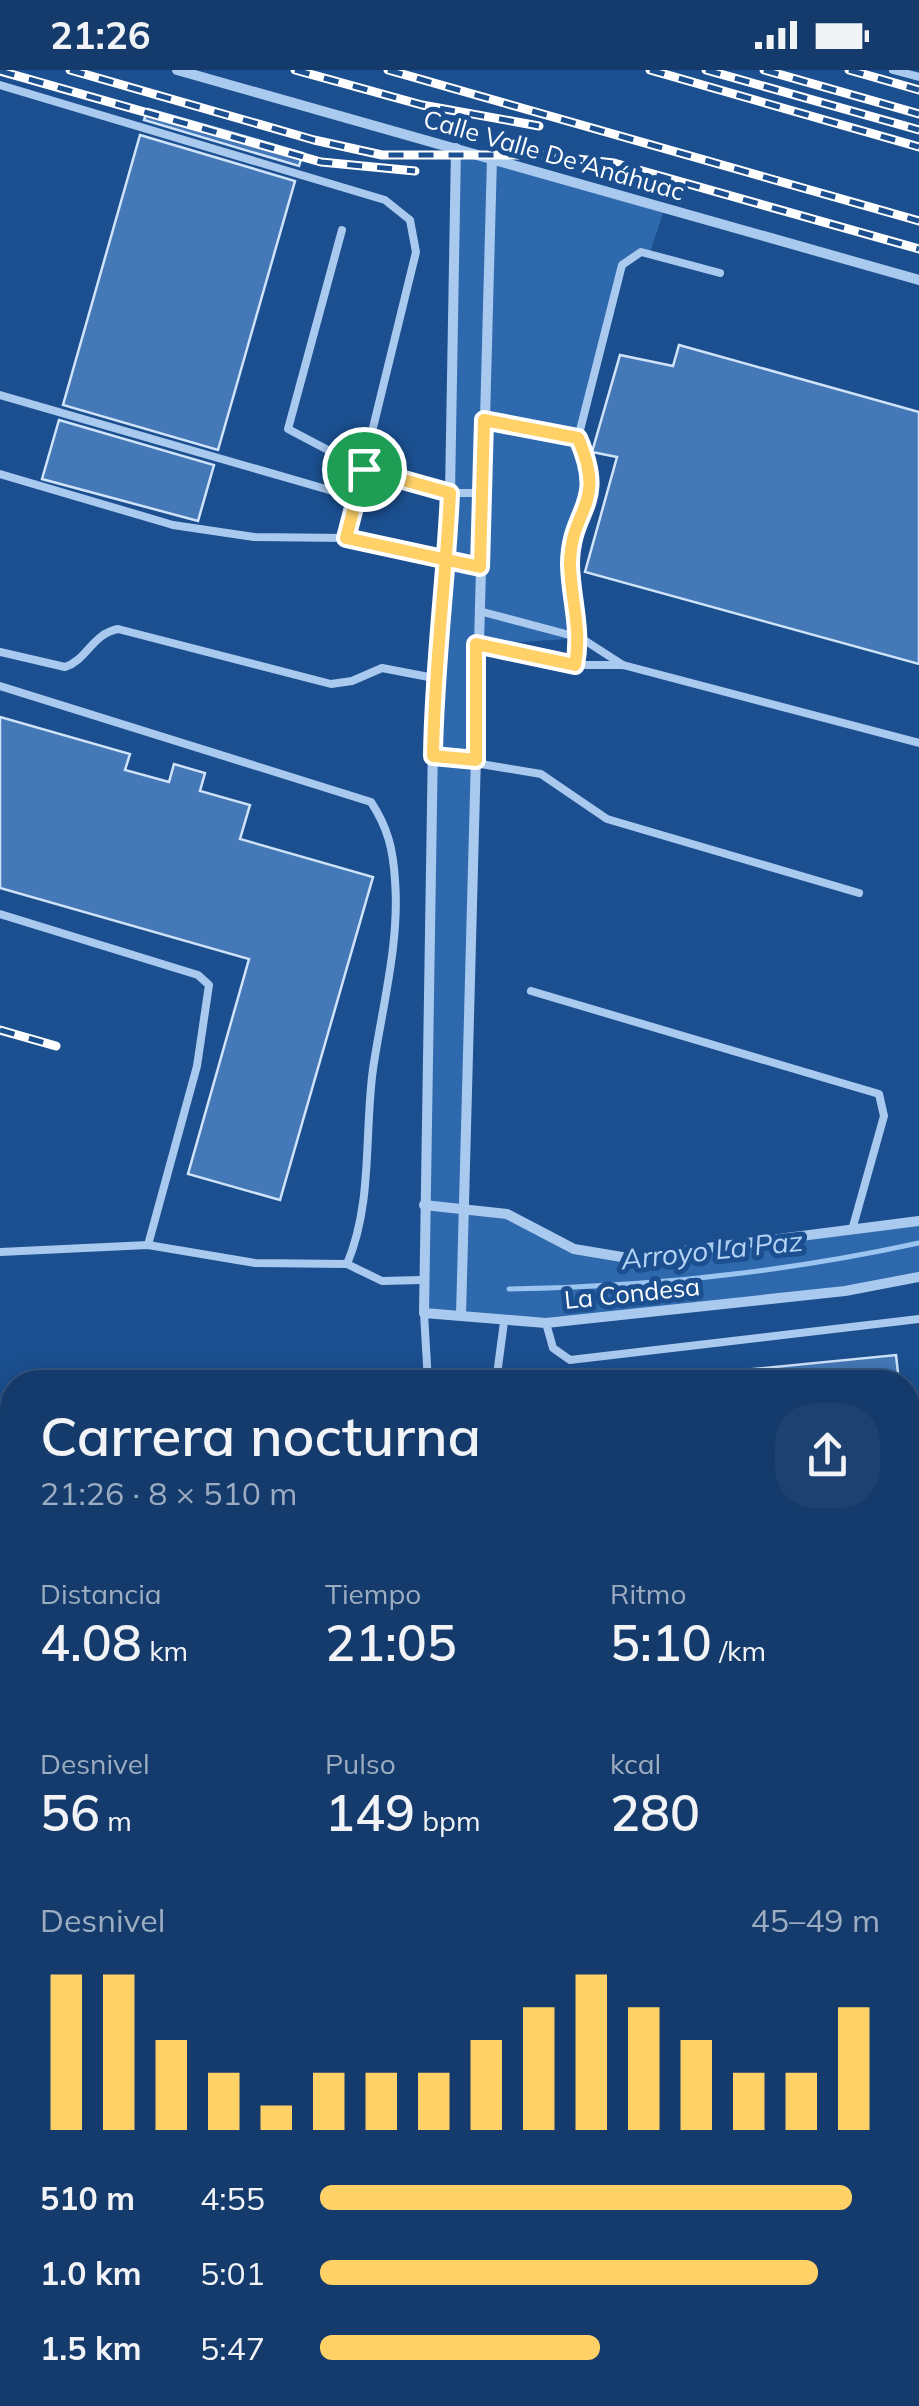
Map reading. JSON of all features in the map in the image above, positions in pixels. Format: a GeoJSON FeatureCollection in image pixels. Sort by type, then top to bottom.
{"type":"FeatureCollection","features":[{"type":"Feature","properties":{"kind":"street","name":"Calle Valle De Anáhuac"},"geometry":{"type":"LineString","coordinates":[[177,70],[919,280]]}},
{"type":"Feature","properties":{"kind":"street"},"geometry":{"type":"LineString","coordinates":[[424,1313],[421,1280],[434,678],[450,493],[456,148]]}},
{"type":"Feature","properties":{"kind":"street"},"geometry":{"type":"LineString","coordinates":[[461,1315],[492,158]]}},
{"type":"Feature","properties":{"kind":"street","name":"La Condesa"},"geometry":{"type":"LineString","coordinates":[[424,1205],[507,1214],[574,1249],[602,1257],[628,1258],[919,1221]]}},
{"type":"Feature","properties":{"kind":"street","name":"La Condesa"},"geometry":{"type":"LineString","coordinates":[[424,1313],[504,1322],[546,1322],[845,1291],[919,1278]]}},
{"type":"Feature","properties":{"kind":"lane"},"geometry":{"type":"LineString","coordinates":[[893,70],[919,77]]}},
{"type":"Feature","properties":{"kind":"lane"},"geometry":{"type":"LineString","coordinates":[[0,86],[385,200],[400,208],[415,234],[414,274],[346,538]]}},
{"type":"Feature","properties":{"kind":"lane"},"geometry":{"type":"LineString","coordinates":[[342,230],[287,425],[294,434],[364,469],[450,493],[482,493]]}},
{"type":"Feature","properties":{"kind":"lane"},"geometry":{"type":"LineString","coordinates":[[575,665],[581,638],[570,566],[592,480],[578,438],[626,259],[650,253],[720,273]]}},
{"type":"Feature","properties":{"kind":"lane"},"geometry":{"type":"LineString","coordinates":[[0,395],[357,498]]}},
{"type":"Feature","properties":{"kind":"lane"},"geometry":{"type":"LineString","coordinates":[[484,420],[578,438]]}},
{"type":"Feature","properties":{"kind":"lane"},"geometry":{"type":"LineString","coordinates":[[0,474],[173,525],[254,538],[346,538],[480,567]]}},
{"type":"Feature","properties":{"kind":"lane"},"geometry":{"type":"LineString","coordinates":[[478,611],[581,638],[623,665]]}},
{"type":"Feature","properties":{"kind":"lane"},"geometry":{"type":"LineString","coordinates":[[0,652],[65,667],[74,664],[96,637],[118,629],[331,684],[352,681],[382,668],[434,678]]}},
{"type":"Feature","properties":{"kind":"lane"},"geometry":{"type":"LineString","coordinates":[[476,644],[575,665],[623,665],[919,743]]}},
{"type":"Feature","properties":{"kind":"lane"},"geometry":{"type":"LineString","coordinates":[[0,686],[371,802],[390,831],[396,885],[391,957],[366,1131],[366,1199],[361,1230],[347,1264]]}},
{"type":"Feature","properties":{"kind":"lane"},"geometry":{"type":"LineString","coordinates":[[433,756],[476,760],[540,774],[584,807],[629,827],[858,893]]}},
{"type":"Feature","properties":{"kind":"lane"},"geometry":{"type":"LineString","coordinates":[[0,914],[198,975],[209,985],[197,1066],[148,1245]]}},
{"type":"Feature","properties":{"kind":"lane"},"geometry":{"type":"LineString","coordinates":[[531,991],[871,1088],[883,1101],[884,1116],[852,1230]]}},
{"type":"Feature","properties":{"kind":"lane"},"geometry":{"type":"LineString","coordinates":[[0,1252],[148,1245],[255,1263],[347,1264],[382,1281],[421,1280]]}},
{"type":"Feature","properties":{"kind":"lane"},"geometry":{"type":"LineString","coordinates":[[424,1313],[427,1370]]}},
{"type":"Feature","properties":{"kind":"lane"},"geometry":{"type":"LineString","coordinates":[[546,1322],[553,1348],[570,1360],[919,1319]]}},
{"type":"Feature","properties":{"kind":"lane"},"geometry":{"type":"LineString","coordinates":[[498,1370],[504,1322]]}},
{"type":"Feature","properties":{"kind":"shaded area"},"geometry":{"type":"Polygon","coordinates":[[[456,148],[665,207],[650,253],[626,259],[578,438],[592,473],[571,556],[581,638],[477,645],[464,1207],[499,1213],[602,1257],[919,1221],[919,1277],[546,1323],[424,1313],[433,756],[447,560],[456,148]]]}},
{"type":"Feature","properties":{"kind":"building"},"geometry":{"type":"Polygon","coordinates":[[[148,109],[303,153],[299,166],[144,120],[148,109]]]}},
{"type":"Feature","properties":{"kind":"building"},"geometry":{"type":"Polygon","coordinates":[[[140,135],[295,181],[218,450],[63,405],[140,135]]]}},
{"type":"Feature","properties":{"kind":"building"},"geometry":{"type":"Polygon","coordinates":[[[679,345],[919,412],[919,664],[585,572],[617,457],[592,452],[620,355],[673,366],[679,345]]]}},
{"type":"Feature","properties":{"kind":"building"},"geometry":{"type":"Polygon","coordinates":[[[59,420],[214,465],[198,521],[42,479],[59,420]]]}},
{"type":"Feature","properties":{"kind":"building"},"geometry":{"type":"Polygon","coordinates":[[[0,717],[130,754],[125,770],[169,782],[174,764],[205,773],[200,791],[250,805],[240,839],[373,877],[280,1200],[188,1174],[249,959],[0,888],[0,717]]]}},
{"type":"Feature","properties":{"kind":"building"},"geometry":{"type":"Polygon","coordinates":[[[896,1355],[898,1370],[744,1370],[896,1355]]]}},
{"type":"Feature","properties":{"kind":"waterway","name":"Arroyo La Paz"},"geometry":{"type":"LineString","coordinates":[[509,1289],[715,1276],[919,1243]]}},
{"type":"Feature","properties":{"kind":"railway"},"geometry":{"type":"LineString","coordinates":[[70,70],[314,140],[382,155],[540,155],[614,163],[919,249]]}},
{"type":"Feature","properties":{"kind":"railway"},"geometry":{"type":"LineString","coordinates":[[295,70],[422,105],[539,126]]}},
{"type":"Feature","properties":{"kind":"railway"},"geometry":{"type":"LineString","coordinates":[[388,70],[919,221]]}},
{"type":"Feature","properties":{"kind":"railway"},"geometry":{"type":"LineString","coordinates":[[650,70],[919,147]]}},
{"type":"Feature","properties":{"kind":"railway"},"geometry":{"type":"LineString","coordinates":[[706,70],[919,130]]}},
{"type":"Feature","properties":{"kind":"railway"},"geometry":{"type":"LineString","coordinates":[[764,70],[919,114]]}},
{"type":"Feature","properties":{"kind":"railway"},"geometry":{"type":"LineString","coordinates":[[849,70],[919,90]]}},
{"type":"Feature","properties":{"kind":"railway"},"geometry":{"type":"LineString","coordinates":[[0,71],[321,162],[415,171]]}},
{"type":"Feature","properties":{"kind":"railway"},"geometry":{"type":"LineString","coordinates":[[0,1030],[56,1046]]}},
{"type":"Feature","properties":{"kind":"route"},"geometry":{"type":"LineString","coordinates":[[364,469],[346,538],[447,560],[480,567],[484,420],[578,438],[590,465],[591,488],[570,566],[581,638],[575,665],[476,644],[476,760],[433,756],[434,678],[447,560],[450,493],[364,469]]}}]}
